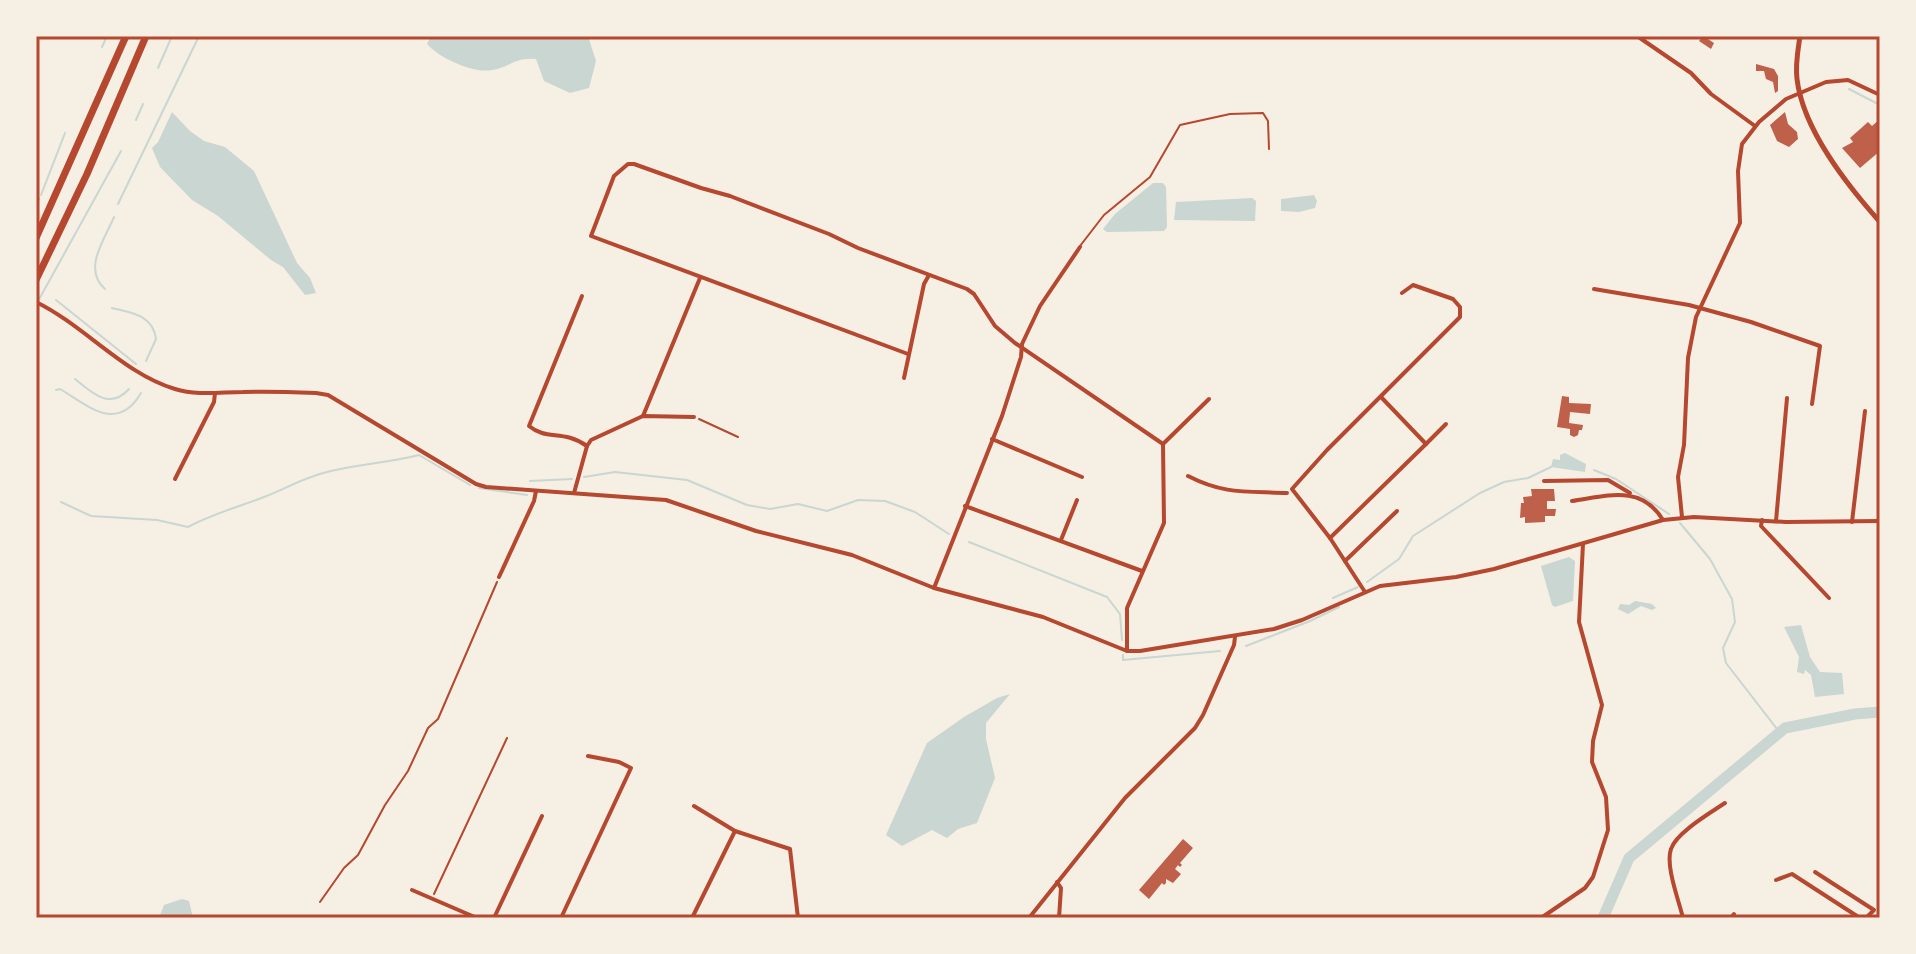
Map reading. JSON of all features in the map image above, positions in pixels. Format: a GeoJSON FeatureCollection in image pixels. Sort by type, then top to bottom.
{"type":"FeatureCollection","features":[{"type":"Feature","properties":{"kind":"highway"},"geometry":{"type":"LineString","coordinates":[[36,238],[126,36]]}},
{"type":"Feature","properties":{"kind":"highway"},"geometry":{"type":"LineString","coordinates":[[36,280],[87,174],[146,36]]}},
{"type":"Feature","properties":{"kind":"main road"},"geometry":{"type":"LineString","coordinates":[[1800,36],[1796,65],[1800,92],[1809,119],[1850,187],[1880,222]]}},
{"type":"Feature","properties":{"kind":"street"},"geometry":{"type":"LineString","coordinates":[[1637,36],[1691,73],[1711,94],[1755,126]]}},
{"type":"Feature","properties":{"kind":"street"},"geometry":{"type":"LineString","coordinates":[[1682,517],[1678,477],[1684,445],[1689,349],[1700,309],[1739,228],[1738,171],[1742,144],[1755,126],[1786,99],[1800,92],[1841,79],[1880,95]]}},
{"type":"Feature","properties":{"kind":"street"},"geometry":{"type":"LineString","coordinates":[[908,354],[591,236],[614,176],[628,164],[634,164],[730,196],[974,294],[995,326],[1163,444]]}},
{"type":"Feature","properties":{"kind":"street"},"geometry":{"type":"LineString","coordinates":[[934,588],[992,439],[1022,347],[1040,306],[1080,247]]}},
{"type":"Feature","properties":{"kind":"street"},"geometry":{"type":"LineString","coordinates":[[904,378],[924,284],[929,275]]}},
{"type":"Feature","properties":{"kind":"street"},"geometry":{"type":"LineString","coordinates":[[643,416],[701,277]]}},
{"type":"Feature","properties":{"kind":"street"},"geometry":{"type":"LineString","coordinates":[[1365,592],[1330,538],[1292,489],[1460,317],[1460,307],[1453,299],[1413,285],[1402,293]]}},
{"type":"Feature","properties":{"kind":"street"},"geometry":{"type":"LineString","coordinates":[[1594,289],[1689,305],[1820,346],[1812,404]]}},
{"type":"Feature","properties":{"kind":"street"},"geometry":{"type":"LineString","coordinates":[[582,296],[529,426],[544,434],[573,436],[587,446]]}},
{"type":"Feature","properties":{"kind":"street"},"geometry":{"type":"LineString","coordinates":[[36,302],[92,337],[123,363],[179,391],[328,395],[476,484],[501,489],[666,500],[756,531],[852,555],[934,588],[1043,617],[1127,651],[1235,637],[1289,624],[1365,592],[1401,583],[1456,577],[1663,520],[1682,517],[1880,521]]}},
{"type":"Feature","properties":{"kind":"street"},"geometry":{"type":"LineString","coordinates":[[175,479],[214,402],[215,393]]}},
{"type":"Feature","properties":{"kind":"street"},"geometry":{"type":"LineString","coordinates":[[1381,397],[1426,444]]}},
{"type":"Feature","properties":{"kind":"street"},"geometry":{"type":"LineString","coordinates":[[1776,521],[1787,398]]}},
{"type":"Feature","properties":{"kind":"street"},"geometry":{"type":"LineString","coordinates":[[1127,651],[1127,608],[1164,523],[1163,444],[1209,399]]}},
{"type":"Feature","properties":{"kind":"street"},"geometry":{"type":"LineString","coordinates":[[1852,522],[1865,411]]}},
{"type":"Feature","properties":{"kind":"street"},"geometry":{"type":"LineString","coordinates":[[574,493],[591,440],[643,416],[694,417]]}},
{"type":"Feature","properties":{"kind":"street"},"geometry":{"type":"LineString","coordinates":[[1330,538],[1446,424]]}},
{"type":"Feature","properties":{"kind":"street"},"geometry":{"type":"LineString","coordinates":[[992,439],[1082,477]]}},
{"type":"Feature","properties":{"kind":"street"},"geometry":{"type":"LineString","coordinates":[[1188,476],[1214,489],[1230,492],[1287,493]]}},
{"type":"Feature","properties":{"kind":"street"},"geometry":{"type":"LineString","coordinates":[[1544,481],[1608,480],[1651,507],[1663,520]]}},
{"type":"Feature","properties":{"kind":"street"},"geometry":{"type":"LineString","coordinates":[[499,577],[536,491]]}},
{"type":"Feature","properties":{"kind":"street"},"geometry":{"type":"LineString","coordinates":[[1572,501],[1632,494]]}},
{"type":"Feature","properties":{"kind":"street"},"geometry":{"type":"LineString","coordinates":[[1061,540],[1077,500]]}},
{"type":"Feature","properties":{"kind":"street"},"geometry":{"type":"LineString","coordinates":[[965,506],[1142,571]]}},
{"type":"Feature","properties":{"kind":"street"},"geometry":{"type":"LineString","coordinates":[[1345,561],[1397,511]]}},
{"type":"Feature","properties":{"kind":"street"},"geometry":{"type":"LineString","coordinates":[[1762,520],[1761,526],[1829,598]]}},
{"type":"Feature","properties":{"kind":"street"},"geometry":{"type":"LineString","coordinates":[[1541,918],[1585,888],[1593,877],[1608,830],[1606,797],[1592,762],[1593,741],[1602,705],[1579,622],[1583,544]]}},
{"type":"Feature","properties":{"kind":"street"},"geometry":{"type":"LineString","coordinates":[[1029,918],[1125,798],[1195,728],[1235,637]]}},
{"type":"Feature","properties":{"kind":"street"},"geometry":{"type":"LineString","coordinates":[[561,918],[631,768],[619,762],[588,756]]}},
{"type":"Feature","properties":{"kind":"street"},"geometry":{"type":"LineString","coordinates":[[1683,918],[1669,860],[1671,846],[1688,829],[1725,803]]}},
{"type":"Feature","properties":{"kind":"street"},"geometry":{"type":"LineString","coordinates":[[694,806],[735,831],[790,849],[798,918]]}},
{"type":"Feature","properties":{"kind":"street"},"geometry":{"type":"LineString","coordinates":[[494,918],[542,816]]}},
{"type":"Feature","properties":{"kind":"street"},"geometry":{"type":"LineString","coordinates":[[692,918],[735,831]]}},
{"type":"Feature","properties":{"kind":"street"},"geometry":{"type":"LineString","coordinates":[[1815,872],[1874,910]]}},
{"type":"Feature","properties":{"kind":"street"},"geometry":{"type":"LineString","coordinates":[[1776,880],[1792,874],[1860,918]]}},
{"type":"Feature","properties":{"kind":"street"},"geometry":{"type":"LineString","coordinates":[[1057,882],[1061,888],[1059,918]]}},
{"type":"Feature","properties":{"kind":"street"},"geometry":{"type":"LineString","coordinates":[[412,890],[477,918]]}},
{"type":"Feature","properties":{"kind":"street"},"geometry":{"type":"LineString","coordinates":[[1866,918],[1880,906]]}},
{"type":"Feature","properties":{"kind":"lane"},"geometry":{"type":"LineString","coordinates":[[1080,247],[1104,215],[1150,177],[1180,125],[1230,114],[1261,112],[1266,114],[1268,121],[1269,149]]}},
{"type":"Feature","properties":{"kind":"path"},"geometry":{"type":"LineString","coordinates":[[694,417],[738,437]]}},
{"type":"Feature","properties":{"kind":"path"},"geometry":{"type":"LineString","coordinates":[[320,902],[344,868],[358,855],[408,771],[428,728],[438,719],[499,577]]}},
{"type":"Feature","properties":{"kind":"path"},"geometry":{"type":"LineString","coordinates":[[432,898],[507,738]]}},
{"type":"Feature","properties":{"kind":"shaded area"},"geometry":{"type":"Polygon","coordinates":[[[431,36],[588,36],[596,61],[589,88],[570,93],[544,81],[536,59],[523,59],[498,69],[476,70],[457,64],[432,49],[427,44],[431,36]]]}},
{"type":"Feature","properties":{"kind":"shaded area"},"geometry":{"type":"Polygon","coordinates":[[[172,112],[190,131],[204,141],[225,147],[254,171],[297,263],[310,278],[316,293],[305,295],[283,267],[218,216],[192,200],[160,167],[152,148],[172,112]]]}},
{"type":"Feature","properties":{"kind":"shaded area"},"geometry":{"type":"Polygon","coordinates":[[[1153,183],[1163,183],[1166,187],[1167,227],[1164,231],[1107,232],[1103,229],[1115,214],[1153,183]]]}},
{"type":"Feature","properties":{"kind":"shaded area"},"geometry":{"type":"Polygon","coordinates":[[[1314,195],[1317,201],[1315,208],[1299,212],[1281,211],[1281,199],[1314,195]]]}},
{"type":"Feature","properties":{"kind":"shaded area"},"geometry":{"type":"Polygon","coordinates":[[[1252,198],[1256,201],[1255,221],[1174,220],[1176,202],[1252,198]]]}},
{"type":"Feature","properties":{"kind":"shaded area"},"geometry":{"type":"Polygon","coordinates":[[[1565,453],[1586,464],[1585,472],[1551,467],[1553,459],[1560,460],[1560,455],[1565,453]]]}},
{"type":"Feature","properties":{"kind":"shaded area"},"geometry":{"type":"Polygon","coordinates":[[[1569,557],[1575,561],[1573,601],[1555,607],[1541,566],[1569,557]]]}},
{"type":"Feature","properties":{"kind":"shaded area"},"geometry":{"type":"Polygon","coordinates":[[[1635,601],[1652,604],[1656,608],[1652,610],[1641,606],[1628,614],[1618,609],[1620,604],[1629,605],[1635,601]]]}},
{"type":"Feature","properties":{"kind":"shaded area"},"geometry":{"type":"Polygon","coordinates":[[[1801,625],[1810,657],[1820,672],[1842,673],[1844,694],[1815,697],[1811,675],[1805,670],[1804,674],[1797,672],[1799,657],[1784,627],[1801,625]]]}},
{"type":"Feature","properties":{"kind":"shaded area"},"geometry":{"type":"Polygon","coordinates":[[[1010,694],[986,723],[986,739],[995,778],[977,823],[958,829],[947,838],[932,830],[902,846],[886,835],[927,743],[964,717],[1010,694]]]}},
{"type":"Feature","properties":{"kind":"shaded area"},"geometry":{"type":"Polygon","coordinates":[[[182,899],[189,901],[193,918],[159,918],[164,905],[182,899]]]}},
{"type":"Feature","properties":{"kind":"building"},"geometry":{"type":"Polygon","coordinates":[[[1703,36],[1714,43],[1711,49],[1699,41],[1703,36]]]}},
{"type":"Feature","properties":{"kind":"building"},"geometry":{"type":"Polygon","coordinates":[[[1756,64],[1774,69],[1778,76],[1778,91],[1775,93],[1773,82],[1766,79],[1764,71],[1756,71],[1756,64]]]}},
{"type":"Feature","properties":{"kind":"building"},"geometry":{"type":"Polygon","coordinates":[[[1785,112],[1788,124],[1797,132],[1798,139],[1789,147],[1777,141],[1770,125],[1785,112]]]}},
{"type":"Feature","properties":{"kind":"building"},"geometry":{"type":"Polygon","coordinates":[[[1880,119],[1880,151],[1860,168],[1842,148],[1853,142],[1850,138],[1868,122],[1872,126],[1880,119]]]}},
{"type":"Feature","properties":{"kind":"building"},"geometry":{"type":"Polygon","coordinates":[[[1562,396],[1569,397],[1569,403],[1591,404],[1590,414],[1570,412],[1569,423],[1583,425],[1574,437],[1570,435],[1570,429],[1557,427],[1562,396]]]}},
{"type":"Feature","properties":{"kind":"building"},"geometry":{"type":"Polygon","coordinates":[[[1531,489],[1554,489],[1555,501],[1547,501],[1547,509],[1556,509],[1555,516],[1545,516],[1545,522],[1525,523],[1525,517],[1520,518],[1523,497],[1532,496],[1531,489]]]}},
{"type":"Feature","properties":{"kind":"building"},"geometry":{"type":"Polygon","coordinates":[[[1877,640],[1880,640],[1880,661],[1877,661],[1877,640]]]}},
{"type":"Feature","properties":{"kind":"building"},"geometry":{"type":"Polygon","coordinates":[[[1183,839],[1193,848],[1180,863],[1182,865],[1175,869],[1181,874],[1173,883],[1166,879],[1166,883],[1162,883],[1149,899],[1139,890],[1183,839]]]}},
{"type":"Feature","properties":{"kind":"waterway"},"geometry":{"type":"LineString","coordinates":[[102,47],[107,36]]}},
{"type":"Feature","properties":{"kind":"waterway"},"geometry":{"type":"LineString","coordinates":[[158,68],[172,36]]}},
{"type":"Feature","properties":{"kind":"waterway"},"geometry":{"type":"LineString","coordinates":[[118,204],[199,36]]}},
{"type":"Feature","properties":{"kind":"waterway"},"geometry":{"type":"LineString","coordinates":[[1849,89],[1880,105]]}},
{"type":"Feature","properties":{"kind":"waterway"},"geometry":{"type":"LineString","coordinates":[[136,120],[143,104]]}},
{"type":"Feature","properties":{"kind":"waterway"},"geometry":{"type":"LineString","coordinates":[[41,195],[65,133]]}},
{"type":"Feature","properties":{"kind":"waterway"},"geometry":{"type":"LineString","coordinates":[[37,303],[121,151]]}},
{"type":"Feature","properties":{"kind":"waterway"},"geometry":{"type":"LineString","coordinates":[[36,206],[39,199]]}},
{"type":"Feature","properties":{"kind":"waterway"},"geometry":{"type":"LineString","coordinates":[[105,289],[98,281],[95,263],[114,217]]}},
{"type":"Feature","properties":{"kind":"waterway"},"geometry":{"type":"LineString","coordinates":[[56,300],[136,364]]}},
{"type":"Feature","properties":{"kind":"waterway"},"geometry":{"type":"LineString","coordinates":[[112,308],[140,316],[151,325],[156,339],[146,361]]}},
{"type":"Feature","properties":{"kind":"waterway"},"geometry":{"type":"LineString","coordinates":[[75,379],[102,398],[115,398],[129,389]]}},
{"type":"Feature","properties":{"kind":"waterway"},"geometry":{"type":"LineString","coordinates":[[56,390],[60,389],[91,408],[112,414],[132,405],[141,393]]}},
{"type":"Feature","properties":{"kind":"waterway"},"geometry":{"type":"LineString","coordinates":[[61,502],[91,516],[157,520],[188,527],[319,474],[419,455],[470,485]]}},
{"type":"Feature","properties":{"kind":"waterway"},"geometry":{"type":"LineString","coordinates":[[1367,582],[1399,559],[1413,536],[1480,493],[1504,482],[1528,478],[1551,467]]}},
{"type":"Feature","properties":{"kind":"waterway"},"geometry":{"type":"LineString","coordinates":[[1594,470],[1616,479],[1669,514]]}},
{"type":"Feature","properties":{"kind":"waterway"},"geometry":{"type":"LineString","coordinates":[[584,477],[615,472],[687,480],[747,505],[770,509],[798,504],[827,511],[858,500],[885,501],[915,512],[949,534]]}},
{"type":"Feature","properties":{"kind":"waterway"},"geometry":{"type":"LineString","coordinates":[[530,481],[572,479]]}},
{"type":"Feature","properties":{"kind":"waterway"},"geometry":{"type":"LineString","coordinates":[[479,488],[527,495]]}},
{"type":"Feature","properties":{"kind":"waterway"},"geometry":{"type":"LineString","coordinates":[[1680,523],[1710,559],[1732,599],[1735,622],[1723,648],[1726,663],[1780,733]]}},
{"type":"Feature","properties":{"kind":"waterway"},"geometry":{"type":"LineString","coordinates":[[969,542],[1107,597],[1120,614],[1122,640]]}},
{"type":"Feature","properties":{"kind":"waterway"},"geometry":{"type":"LineString","coordinates":[[1333,598],[1358,587]]}},
{"type":"Feature","properties":{"kind":"waterway"},"geometry":{"type":"LineString","coordinates":[[1246,646],[1339,607]]}},
{"type":"Feature","properties":{"kind":"waterway"},"geometry":{"type":"LineString","coordinates":[[1123,655],[1123,660],[1220,651]]}},
{"type":"Feature","properties":{"kind":"waterway"},"geometry":{"type":"LineString","coordinates":[[1603,918],[1629,858],[1785,728],[1880,712]]}}]}
